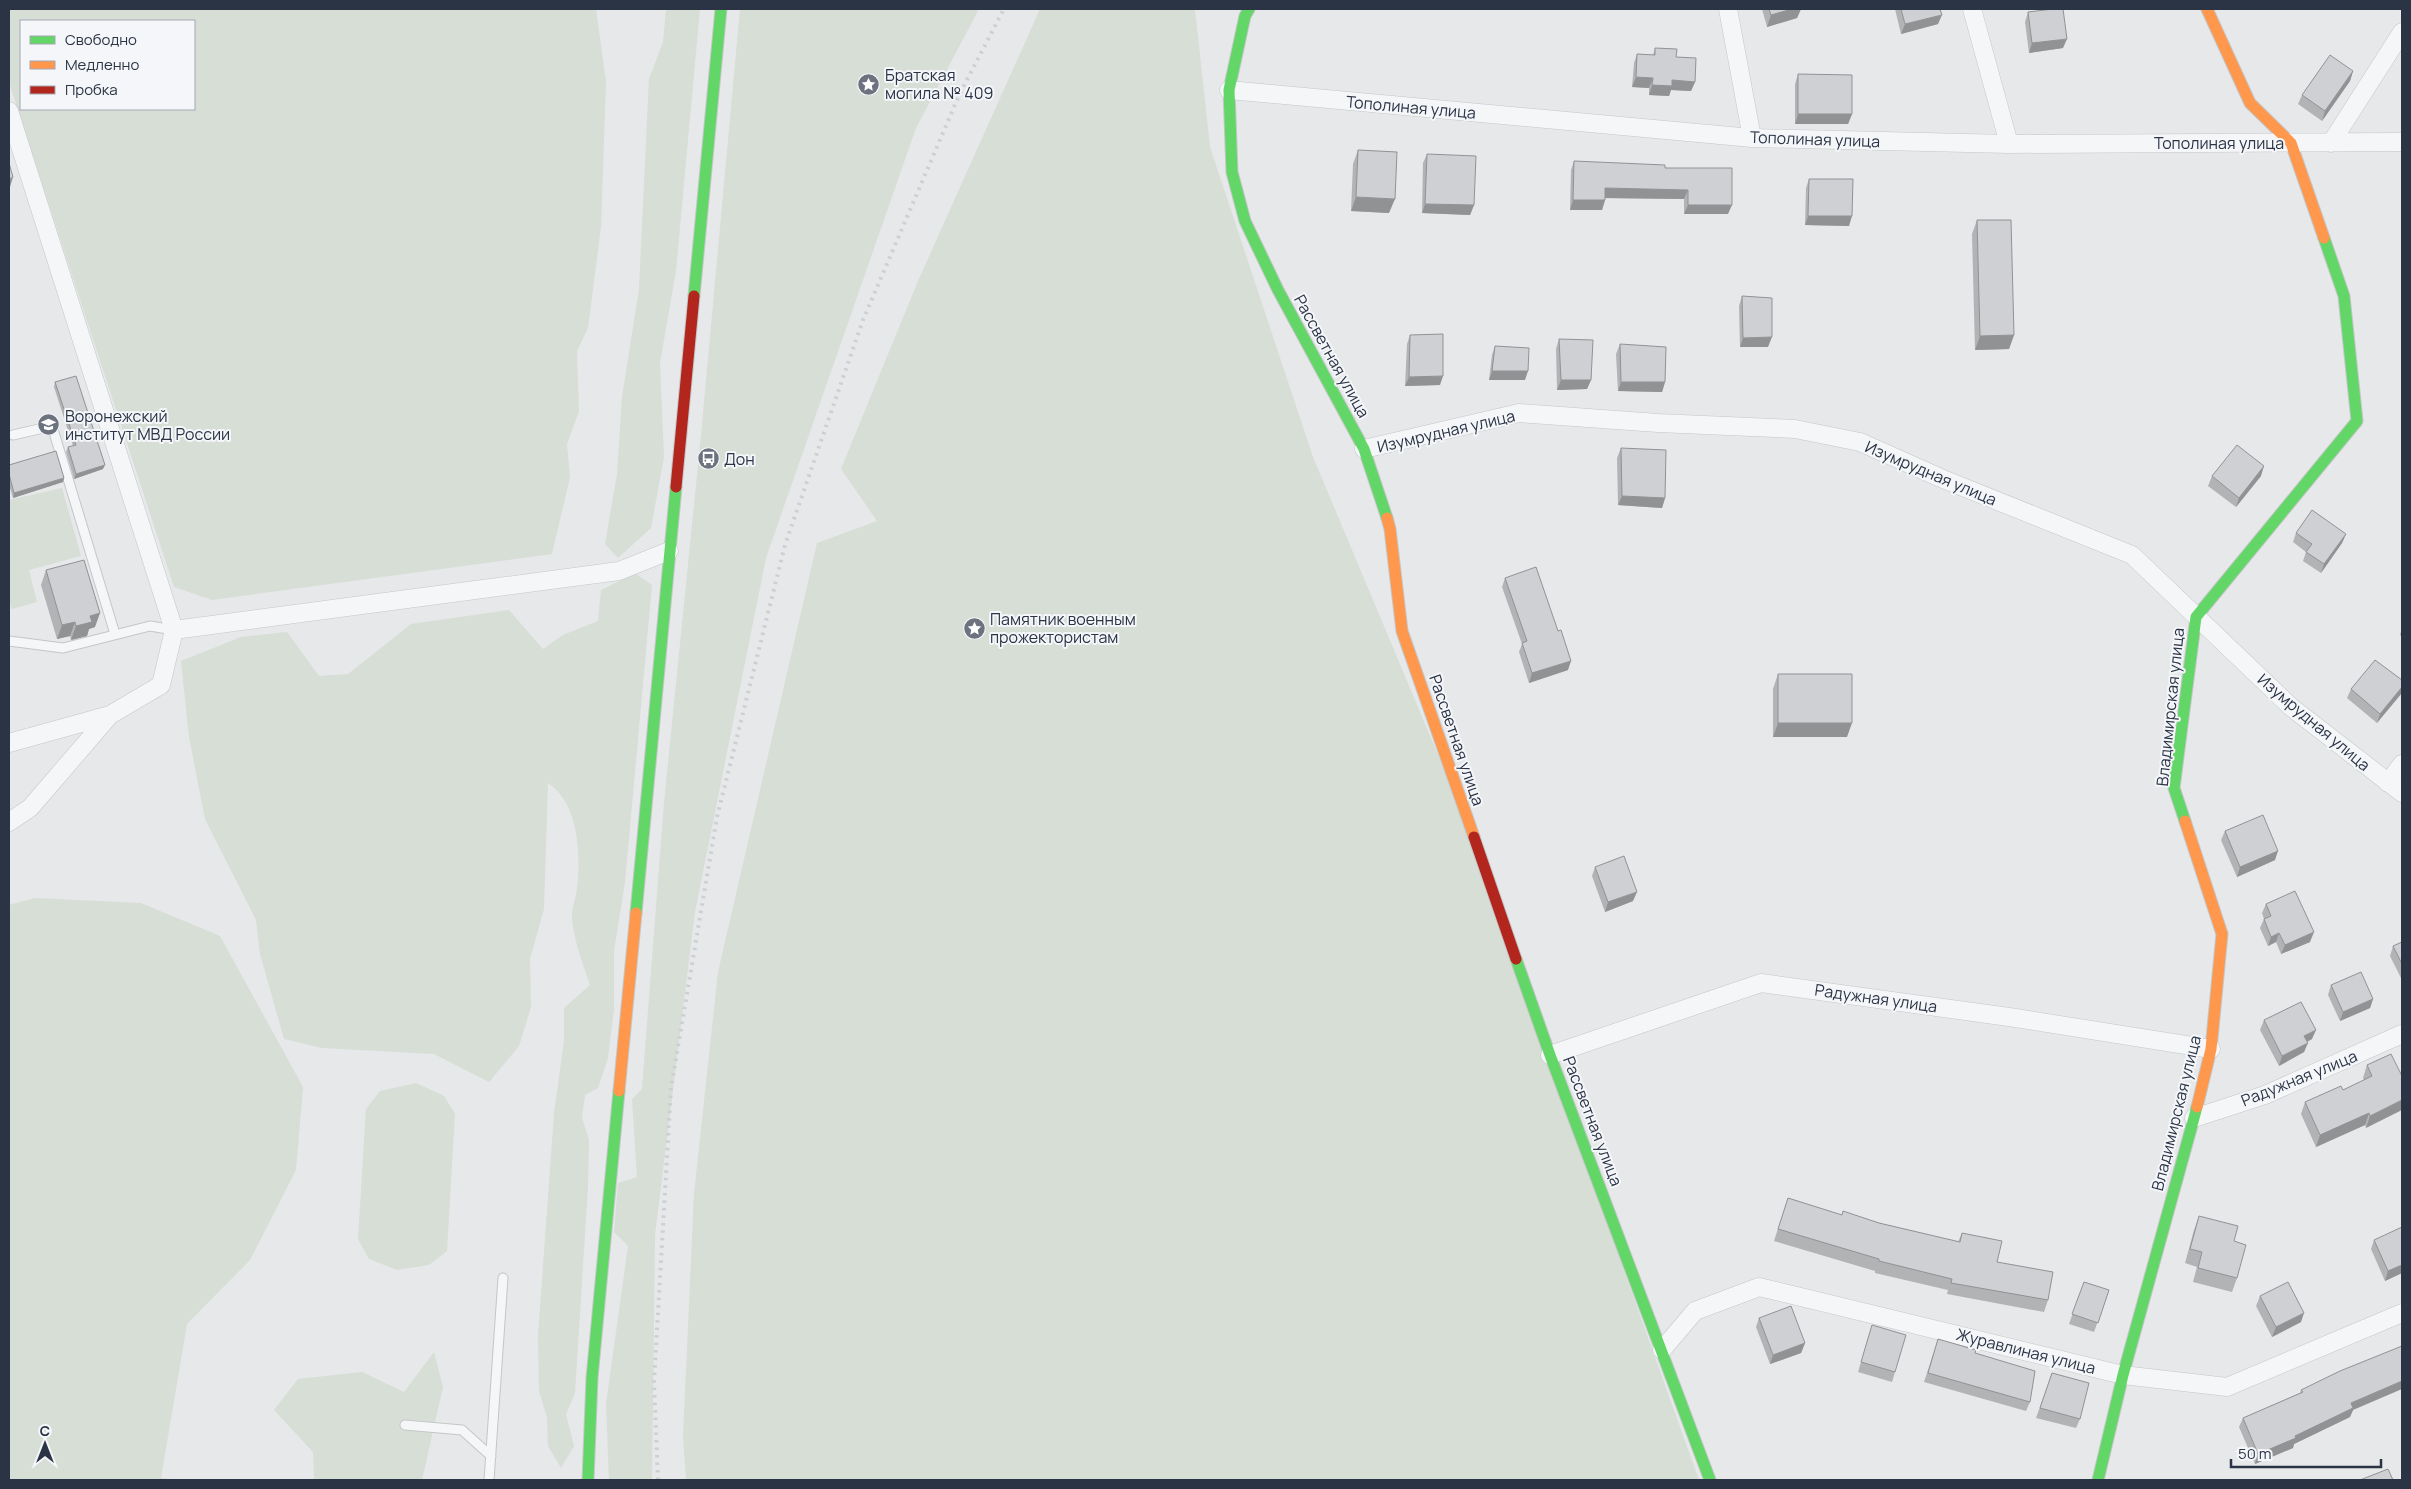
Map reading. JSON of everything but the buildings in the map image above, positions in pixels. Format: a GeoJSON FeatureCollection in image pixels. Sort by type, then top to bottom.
{"type":"FeatureCollection","features":[{"type":"Feature","properties":{"kind":"street"},"geometry":{"type":"LineString","coordinates":[[588,1480],[592,1378],[721,9]]}},
{"type":"Feature","properties":{"kind":"street","name":"Рассветная улица"},"geometry":{"type":"LineString","coordinates":[[1249,9],[1243,25],[1229,90],[1232,172],[1245,221],[1278,290],[1322,368],[1364,449],[1390,529],[1402,631],[1550,1055],[1710,1480]]}},
{"type":"Feature","properties":{"kind":"street"},"geometry":{"type":"LineString","coordinates":[[1728,9],[1752,138]]}},
{"type":"Feature","properties":{"kind":"street"},"geometry":{"type":"LineString","coordinates":[[1972,9],[2009,144]]}},
{"type":"Feature","properties":{"kind":"street","name":"Владимирская улица"},"geometry":{"type":"LineString","coordinates":[[2098,1480],[2123,1375],[2211,1050],[2222,934],[2174,788],[2196,617],[2358,421],[2344,296],[2291,143],[2250,103],[2208,9]]}},
{"type":"Feature","properties":{"kind":"street"},"geometry":{"type":"LineString","coordinates":[[2331,143],[2402,32]]}},
{"type":"Feature","properties":{"kind":"street","name":"Тополиная улица"},"geometry":{"type":"LineString","coordinates":[[1229,90],[1752,138],[2009,144],[2402,142]]}},
{"type":"Feature","properties":{"kind":"street"},"geometry":{"type":"LineString","coordinates":[[9,111],[174,630],[162,685],[110,715],[9,743]]}},
{"type":"Feature","properties":{"kind":"street","name":"Изумрудная улица"},"geometry":{"type":"LineString","coordinates":[[1364,449],[1519,413],[1658,423],[1795,429],[1860,442],[1952,482],[2132,555],[2291,707],[2395,788]]}},
{"type":"Feature","properties":{"kind":"street"},"geometry":{"type":"LineString","coordinates":[[174,630],[619,571],[669,551]]}},
{"type":"Feature","properties":{"kind":"street"},"geometry":{"type":"LineString","coordinates":[[9,822],[30,808],[110,715]]}},
{"type":"Feature","properties":{"kind":"street"},"geometry":{"type":"LineString","coordinates":[[2395,788],[2402,764]]}},
{"type":"Feature","properties":{"kind":"street","name":"Радужная улица"},"geometry":{"type":"LineString","coordinates":[[1550,1055],[1762,983],[2009,1017],[2211,1050]]}},
{"type":"Feature","properties":{"kind":"street","name":"Радужная улица"},"geometry":{"type":"LineString","coordinates":[[2194,1118],[2265,1095],[2402,1034]]}},
{"type":"Feature","properties":{"kind":"street","name":"Журавлиная улица"},"geometry":{"type":"LineString","coordinates":[[1662,1350],[1696,1311],[1759,1287],[2123,1375],[2227,1387],[2402,1313]]}},
{"type":"Feature","properties":{"kind":"lane"},"geometry":{"type":"LineString","coordinates":[[14,435],[52,426],[115,634]]}},
{"type":"Feature","properties":{"kind":"lane"},"geometry":{"type":"LineString","coordinates":[[9,641],[63,648],[150,626],[174,630]]}},
{"type":"Feature","properties":{"kind":"lane"},"geometry":{"type":"LineString","coordinates":[[489,1480],[503,1278]]}},
{"type":"Feature","properties":{"kind":"lane"},"geometry":{"type":"LineString","coordinates":[[405,1425],[462,1430],[491,1456]]}},
{"type":"Feature","properties":{"kind":"shaded area"},"geometry":{"type":"Polygon","coordinates":[[[9,9],[596,9],[606,82],[601,227],[588,328],[577,351],[579,411],[567,444],[570,477],[552,554],[212,600],[174,587],[9,82],[9,9]]]}},
{"type":"Feature","properties":{"kind":"shaded area"},"geometry":{"type":"Polygon","coordinates":[[[666,9],[700,9],[676,271],[660,363],[664,457],[651,528],[618,558],[605,544],[617,474],[622,397],[639,289],[649,79],[663,42],[666,9]]]}},
{"type":"Feature","properties":{"kind":"shaded area"},"geometry":{"type":"Polygon","coordinates":[[[740,9],[979,9],[916,128],[766,558],[695,912],[655,1235],[652,1480],[609,1480],[606,1404],[628,1246],[614,1232],[618,1183],[637,1177],[632,1099],[642,1089],[664,803],[701,435],[740,9]]]}},
{"type":"Feature","properties":{"kind":"shaded area"},"geometry":{"type":"Polygon","coordinates":[[[1040,9],[1195,9],[1210,147],[1313,457],[1449,781],[1699,1480],[686,1480],[683,1436],[694,1194],[718,972],[817,543],[877,521],[841,469],[918,281],[1040,9]]]}},
{"type":"Feature","properties":{"kind":"shaded area"},"geometry":{"type":"Polygon","coordinates":[[[62,488],[81,556],[29,570],[37,602],[12,609],[9,601],[9,500],[62,488]]]}},
{"type":"Feature","properties":{"kind":"shaded area"},"geometry":{"type":"Polygon","coordinates":[[[635,573],[652,585],[625,882],[614,951],[614,1009],[608,1058],[598,1088],[585,1095],[582,1118],[589,1140],[588,1186],[575,1393],[566,1414],[574,1446],[561,1468],[548,1446],[547,1417],[539,1391],[538,1336],[554,1113],[564,1041],[564,1008],[590,985],[573,927],[572,911],[579,861],[576,831],[566,804],[558,792],[548,783],[544,909],[530,959],[531,1007],[519,1046],[489,1082],[434,1054],[322,1048],[284,1039],[260,954],[256,920],[205,819],[189,737],[181,661],[241,637],[287,632],[319,676],[348,674],[411,624],[509,610],[543,649],[563,635],[598,621],[601,590],[635,573]]]}},
{"type":"Feature","properties":{"kind":"shaded area"},"geometry":{"type":"Polygon","coordinates":[[[35,898],[141,903],[220,936],[303,1087],[296,1170],[250,1260],[187,1324],[161,1478],[179,1480],[9,1480],[9,905],[35,898]]]}},
{"type":"Feature","properties":{"kind":"shaded area"},"geometry":{"type":"Polygon","coordinates":[[[416,1083],[444,1096],[455,1114],[447,1251],[429,1265],[397,1270],[369,1259],[358,1239],[366,1109],[380,1091],[416,1083]]]}},
{"type":"Feature","properties":{"kind":"shaded area"},"geometry":{"type":"Polygon","coordinates":[[[434,1352],[443,1387],[422,1480],[314,1480],[313,1452],[274,1410],[298,1379],[362,1372],[404,1392],[434,1352]]]}},
{"type":"Feature","properties":{"kind":"railway"},"geometry":{"type":"LineString","coordinates":[[658,1480],[654,1382],[671,1088],[717,817],[785,545],[863,320],[960,93],[1004,9]]}},
{"type":"Feature","properties":{"kind":"traffic: fast"},"geometry":{"type":"LineString","coordinates":[[694,296],[721,9]]}},
{"type":"Feature","properties":{"kind":"traffic: fast"},"geometry":{"type":"LineString","coordinates":[[1249,9],[1245,16],[1229,90],[1232,172],[1245,221],[1278,290],[1364,449],[1387,518]]}},
{"type":"Feature","properties":{"kind":"traffic: fast"},"geometry":{"type":"LineString","coordinates":[[2185,821],[2174,788],[2196,617],[2357,421],[2344,296],[2324,238]]}},
{"type":"Feature","properties":{"kind":"traffic: fast"},"geometry":{"type":"LineString","coordinates":[[636,913],[676,487]]}},
{"type":"Feature","properties":{"kind":"traffic: fast"},"geometry":{"type":"LineString","coordinates":[[1516,959],[1550,1055],[1710,1480]]}},
{"type":"Feature","properties":{"kind":"traffic: fast"},"geometry":{"type":"LineString","coordinates":[[588,1480],[592,1378],[619,1091]]}},
{"type":"Feature","properties":{"kind":"traffic: fast"},"geometry":{"type":"LineString","coordinates":[[2098,1480],[2123,1375],[2197,1107]]}},
{"type":"Feature","properties":{"kind":"traffic: slow"},"geometry":{"type":"LineString","coordinates":[[2207,9],[2250,103],[2291,143],[2324,238]]}},
{"type":"Feature","properties":{"kind":"traffic: slow"},"geometry":{"type":"LineString","coordinates":[[1387,518],[1390,529],[1402,631],[1474,837]]}},
{"type":"Feature","properties":{"kind":"traffic: slow"},"geometry":{"type":"LineString","coordinates":[[2185,821],[2222,934],[2211,1049],[2197,1107]]}},
{"type":"Feature","properties":{"kind":"traffic: slow"},"geometry":{"type":"LineString","coordinates":[[619,1091],[636,913]]}},
{"type":"Feature","properties":{"kind":"traffic: jam"},"geometry":{"type":"LineString","coordinates":[[676,487],[694,296]]}},
{"type":"Feature","properties":{"kind":"traffic: jam"},"geometry":{"type":"LineString","coordinates":[[1474,837],[1516,959]]}},
{"type":"Feature","properties":{"kind":"place","name":"Братская могила № 409"},"geometry":{"type":"Point","coordinates":[869,84]}},
{"type":"Feature","properties":{"kind":"place","name":"Воронежский институт МВД России"},"geometry":{"type":"Point","coordinates":[49,425]}},
{"type":"Feature","properties":{"kind":"place","name":"Дон"},"geometry":{"type":"Point","coordinates":[708,459]}},
{"type":"Feature","properties":{"kind":"place","name":"Памятник военным прожектористам"},"geometry":{"type":"Point","coordinates":[974,628]}}]}
